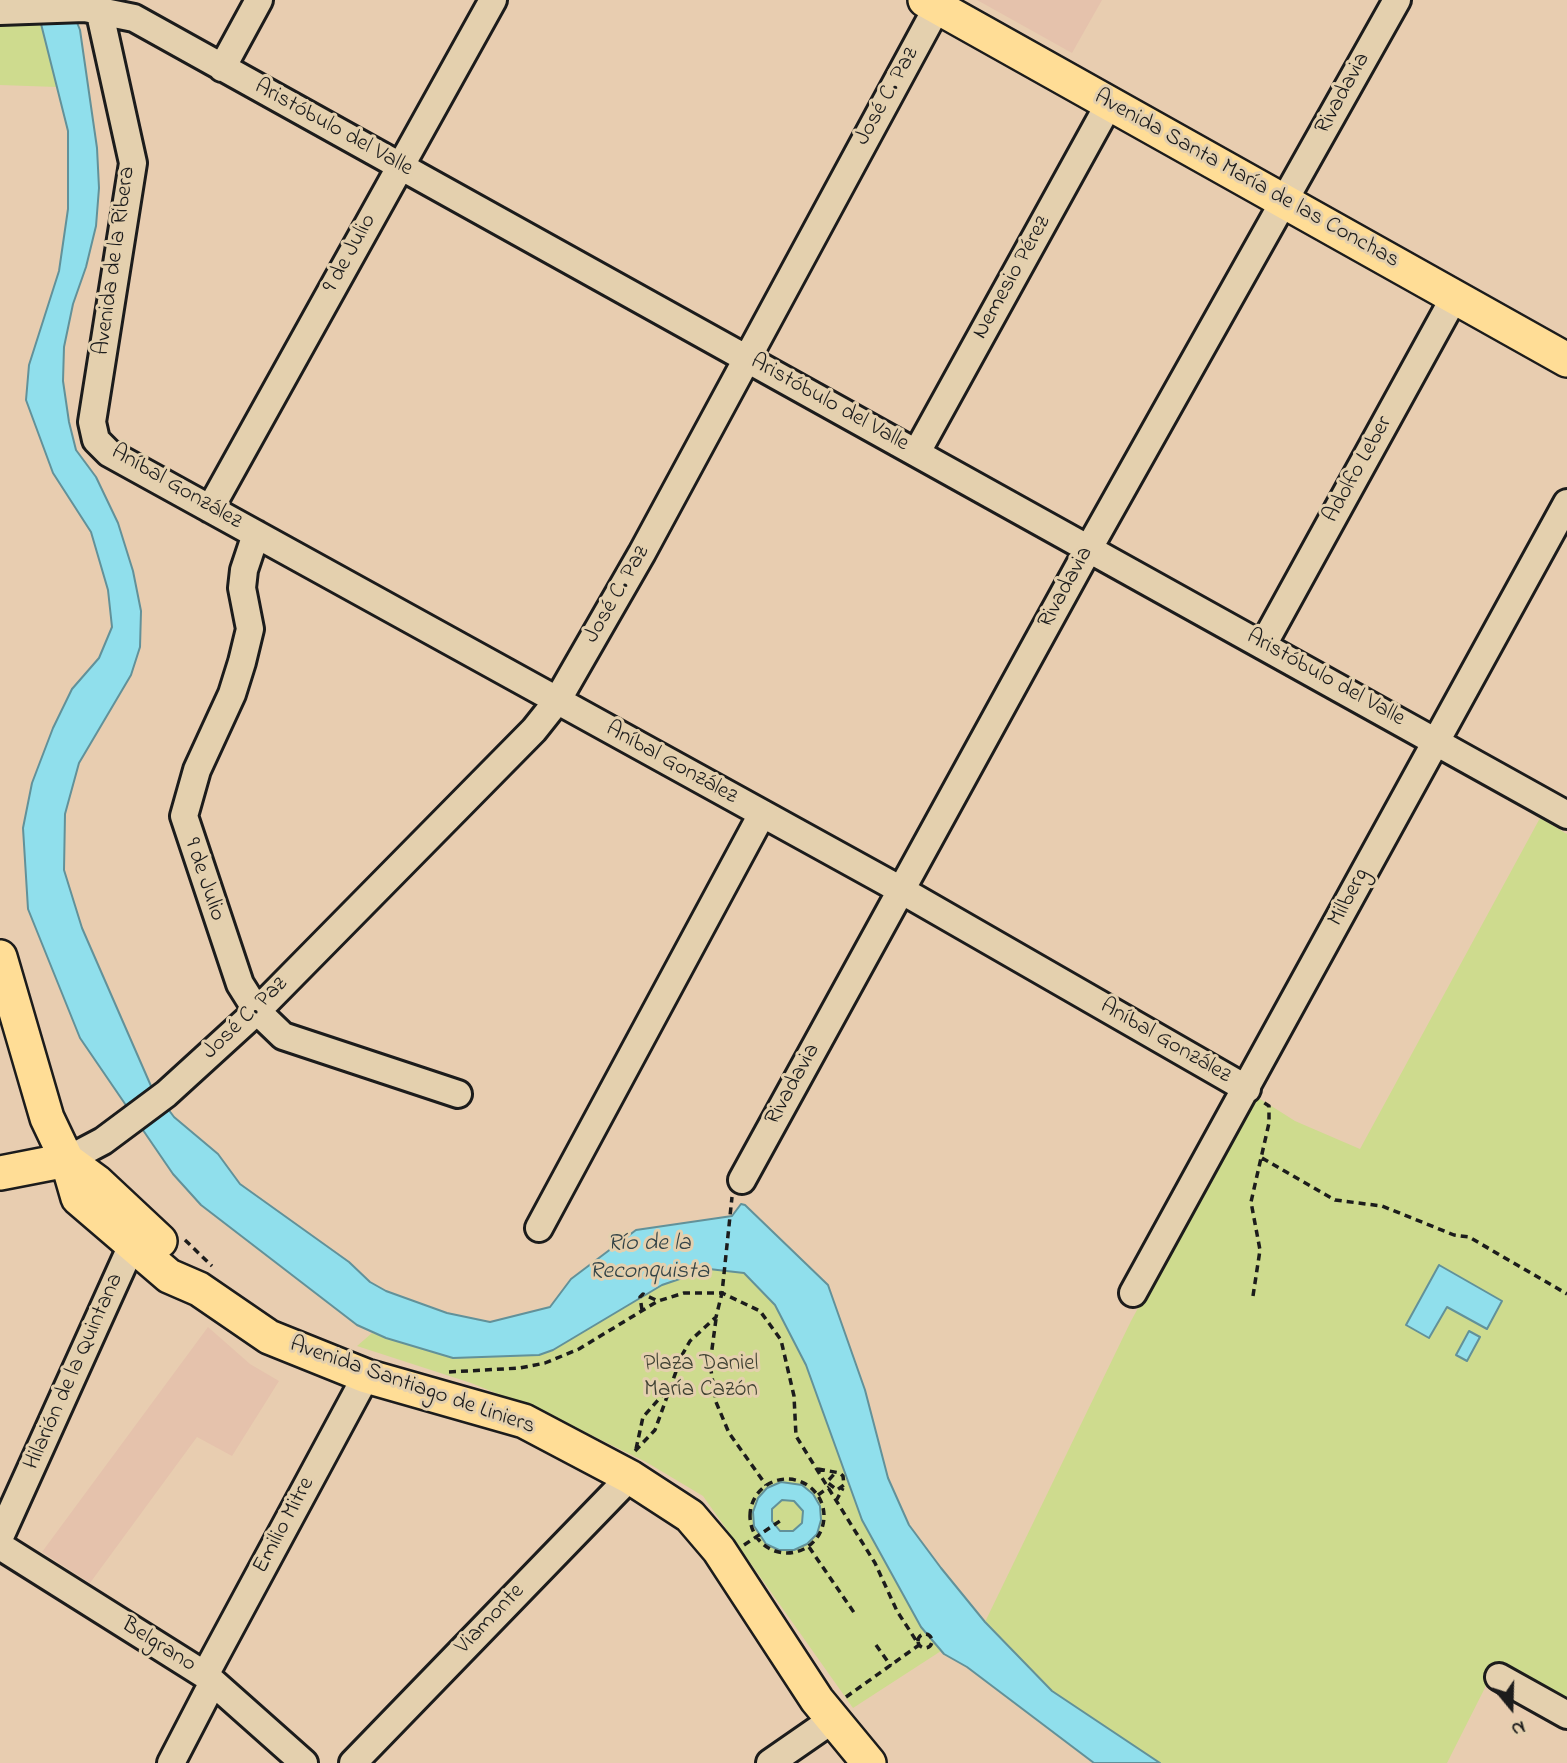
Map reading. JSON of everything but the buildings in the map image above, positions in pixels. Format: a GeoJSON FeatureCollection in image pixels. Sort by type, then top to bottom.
{"type":"FeatureCollection","features":[{"type":"Feature","properties":{"kind":"main road","name":"Avenida Santa María de las Conchas"},"geometry":{"type":"LineString","coordinates":[[934,2],[1109,104],[1567,360]]}},
{"type":"Feature","properties":{"kind":"main road","name":"Avenida Santiago de Liniers"},"geometry":{"type":"LineString","coordinates":[[0,957],[47,1118],[67,1160],[78,1198],[169,1276],[206,1278]]}},
{"type":"Feature","properties":{"kind":"main road","name":"Avenida Santiago de Liniers"},"geometry":{"type":"LineString","coordinates":[[67,1160],[97,1182],[177,1258],[206,1278],[269,1337],[366,1376],[524,1421],[632,1464],[704,1531],[825,1710],[869,1763]]}},
{"type":"Feature","properties":{"kind":"main road"},"geometry":{"type":"LineString","coordinates":[[0,1173],[67,1160]]}},
{"type":"Feature","properties":{"kind":"street"},"geometry":{"type":"LineString","coordinates":[[222,68],[259,0]]}},
{"type":"Feature","properties":{"kind":"street","name":"9 de Julio"},"geometry":{"type":"LineString","coordinates":[[210,509],[493,0]]}},
{"type":"Feature","properties":{"kind":"street","name":"Rivadavia"},"geometry":{"type":"LineString","coordinates":[[736,1190],[1089,548],[1397,0]]}},
{"type":"Feature","properties":{"kind":"street","name":"José C. Paz"},"geometry":{"type":"LineString","coordinates":[[67,1160],[118,1131],[166,1094],[257,1011],[534,730],[557,701],[642,553],[934,2]]}},
{"type":"Feature","properties":{"kind":"street","name":"Aristóbulo del Valle"},"geometry":{"type":"LineString","coordinates":[[11,11],[94,6],[134,18],[1567,815]]}},
{"type":"Feature","properties":{"kind":"street","name":"Avenida de la Ribera"},"geometry":{"type":"LineString","coordinates":[[94,6],[133,163],[92,422],[96,440]]}},
{"type":"Feature","properties":{"kind":"street","name":"Nemesio Pérez"},"geometry":{"type":"LineString","coordinates":[[917,452],[1109,104]]}},
{"type":"Feature","properties":{"kind":"street","name":"Adolfo Leber"},"geometry":{"type":"LineString","coordinates":[[1263,645],[1455,296]]}},
{"type":"Feature","properties":{"kind":"street","name":"Aníbal González"},"geometry":{"type":"LineString","coordinates":[[96,440],[109,453],[901,890],[1247,1088]]}},
{"type":"Feature","properties":{"kind":"street","name":"Milberg"},"geometry":{"type":"LineString","coordinates":[[1133,1293],[1567,503]]}},
{"type":"Feature","properties":{"kind":"street","name":"9 de Julio"},"geometry":{"type":"LineString","coordinates":[[256,534],[244,570],[242,588],[250,629],[242,662],[232,694],[197,770],[184,816],[186,831],[240,984],[257,1011],[283,1036],[458,1094]]}},
{"type":"Feature","properties":{"kind":"street"},"geometry":{"type":"LineString","coordinates":[[539,1228],[762,814]]}},
{"type":"Feature","properties":{"kind":"street","name":"Hilarión de la Quintana"},"geometry":{"type":"LineString","coordinates":[[0,1537],[132,1245]]}},
{"type":"Feature","properties":{"kind":"street","name":"Emilio Mitre"},"geometry":{"type":"LineString","coordinates":[[171,1763],[209,1679],[366,1376]]}},
{"type":"Feature","properties":{"kind":"street","name":"Viamonte"},"geometry":{"type":"LineString","coordinates":[[353,1763],[632,1464]]}},
{"type":"Feature","properties":{"kind":"street","name":"Belgrano"},"geometry":{"type":"LineString","coordinates":[[0,1546],[209,1679],[304,1763]]}},
{"type":"Feature","properties":{"kind":"street"},"geometry":{"type":"LineString","coordinates":[[1499,1677],[1567,1715]]}},
{"type":"Feature","properties":{"kind":"street"},"geometry":{"type":"LineString","coordinates":[[770,1763],[825,1710]]}},
{"type":"Feature","properties":{"kind":"path"},"geometry":{"type":"LineString","coordinates":[[1247,1088],[1269,1106],[1262,1158],[1251,1202],[1260,1250],[1252,1296]]}},
{"type":"Feature","properties":{"kind":"path"},"geometry":{"type":"LineString","coordinates":[[1262,1158],[1335,1200],[1382,1206],[1454,1235],[1468,1237],[1567,1294]]}},
{"type":"Feature","properties":{"kind":"path"},"geometry":{"type":"LineString","coordinates":[[736,1190],[710,1364],[716,1402],[729,1433],[766,1485]]}},
{"type":"Feature","properties":{"kind":"path"},"geometry":{"type":"LineString","coordinates":[[183,1239],[206,1278]]}},
{"type":"Feature","properties":{"kind":"path"},"geometry":{"type":"LineString","coordinates":[[441,1372],[520,1368],[545,1363],[579,1349],[658,1301],[684,1293],[722,1293],[760,1311],[781,1340],[794,1396],[796,1436],[875,1563],[897,1611],[919,1645],[844,1698],[834,1689],[825,1710]]}},
{"type":"Feature","properties":{"kind":"path"},"geometry":{"type":"LineString","coordinates":[[642,1310],[640,1297],[643,1294],[658,1301]]}},
{"type":"Feature","properties":{"kind":"path"},"geometry":{"type":"LineString","coordinates":[[632,1464],[655,1430],[668,1390],[690,1341],[716,1317]]}},
{"type":"Feature","properties":{"kind":"path"},"geometry":{"type":"LineString","coordinates":[[632,1464],[643,1417],[668,1390]]}},
{"type":"Feature","properties":{"kind":"path"},"geometry":{"type":"LineString","coordinates":[[818,1469],[843,1476],[845,1485],[836,1502]]}},
{"type":"Feature","properties":{"kind":"path"},"geometry":{"type":"LineString","coordinates":[[829,1487],[828,1478],[835,1473]]}},
{"type":"Feature","properties":{"kind":"path"},"geometry":{"type":"LineString","coordinates":[[794,1479],[812,1487],[818,1495],[823,1503],[824,1523],[821,1532],[809,1547],[780,1553],[763,1545],[756,1537],[752,1529],[750,1509],[758,1492],[766,1485],[775,1480],[794,1479]]}},
{"type":"Feature","properties":{"kind":"path"},"geometry":{"type":"LineString","coordinates":[[829,1487],[837,1490],[845,1485]]}},
{"type":"Feature","properties":{"kind":"path"},"geometry":{"type":"LineString","coordinates":[[818,1495],[829,1487]]}},
{"type":"Feature","properties":{"kind":"path"},"geometry":{"type":"LineString","coordinates":[[758,1536],[778,1522]]}},
{"type":"Feature","properties":{"kind":"path"},"geometry":{"type":"LineString","coordinates":[[809,1547],[855,1615]]}},
{"type":"Feature","properties":{"kind":"path"},"geometry":{"type":"LineString","coordinates":[[876,1645],[891,1666]]}},
{"type":"Feature","properties":{"kind":"shaded area"},"geometry":{"type":"Polygon","coordinates":[[[977,0],[1102,0],[1072,53],[977,0]]]}},
{"type":"Feature","properties":{"kind":"shaded area"},"geometry":{"type":"Polygon","coordinates":[[[208,1327],[250,1364],[279,1381],[232,1456],[197,1437],[90,1583],[42,1552],[208,1327]]]}},
{"type":"Feature","properties":{"kind":"green space"},"geometry":{"type":"Polygon","coordinates":[[[41,24],[57,87],[0,85],[0,25],[41,24]]]}},
{"type":"Feature","properties":{"kind":"green space"},"geometry":{"type":"Polygon","coordinates":[[[1540,818],[1567,834],[1567,1704],[1497,1664],[1447,1763],[1160,1763],[1052,1691],[985,1622],[1131,1321],[1254,1095],[1295,1121],[1360,1149],[1540,818]]]}},
{"type":"Feature","properties":{"kind":"green space","name":"Plaza Daniel María Cazón"},"geometry":{"type":"Polygon","coordinates":[[[709,1269],[744,1273],[775,1305],[806,1365],[862,1520],[921,1627],[941,1651],[853,1708],[703,1496],[646,1462],[552,1416],[471,1383],[357,1346],[372,1333],[453,1358],[539,1355],[553,1350],[662,1285],[709,1269]]]}},
{"type":"Feature","properties":{"kind":"water","name":"Río de la Reconquista"},"geometry":{"type":"Polygon","coordinates":[[[35,0],[68,0],[80,30],[97,148],[99,188],[96,226],[73,304],[64,347],[63,381],[76,450],[96,477],[118,523],[133,571],[141,611],[140,647],[131,675],[79,763],[65,814],[64,870],[82,928],[151,1086],[174,1117],[218,1154],[240,1184],[349,1262],[370,1282],[386,1291],[447,1313],[490,1322],[550,1307],[571,1279],[636,1230],[732,1216],[741,1204],[745,1205],[828,1285],[865,1390],[888,1478],[909,1525],[985,1622],[1052,1691],[1160,1763],[1094,1763],[967,1667],[944,1654],[921,1627],[862,1520],[806,1365],[775,1305],[744,1273],[709,1269],[662,1285],[553,1350],[539,1355],[453,1358],[386,1338],[357,1325],[201,1205],[173,1174],[80,1038],[28,909],[23,828],[32,783],[53,728],[72,689],[99,658],[112,627],[108,590],[91,532],[53,473],[26,400],[29,365],[59,271],[68,209],[68,131],[35,0]]]}},
{"type":"Feature","properties":{"kind":"water"},"geometry":{"type":"Polygon","coordinates":[[[1439,1265],[1502,1301],[1487,1329],[1447,1307],[1429,1338],[1406,1325],[1439,1265]]]}},
{"type":"Feature","properties":{"kind":"water"},"geometry":{"type":"Polygon","coordinates":[[[1469,1331],[1480,1337],[1467,1361],[1456,1355],[1469,1331]]]}},
{"type":"Feature","properties":{"kind":"water"},"geometry":{"type":"Polygon","coordinates":[[[781,1482],[802,1485],[813,1494],[820,1506],[821,1520],[817,1534],[807,1544],[794,1550],[779,1550],[766,1544],[754,1526],[753,1512],[758,1498],[767,1488],[781,1482]],[[782,1500],[772,1509],[772,1521],[780,1531],[793,1531],[802,1523],[803,1511],[794,1501],[782,1500]]]}}]}
